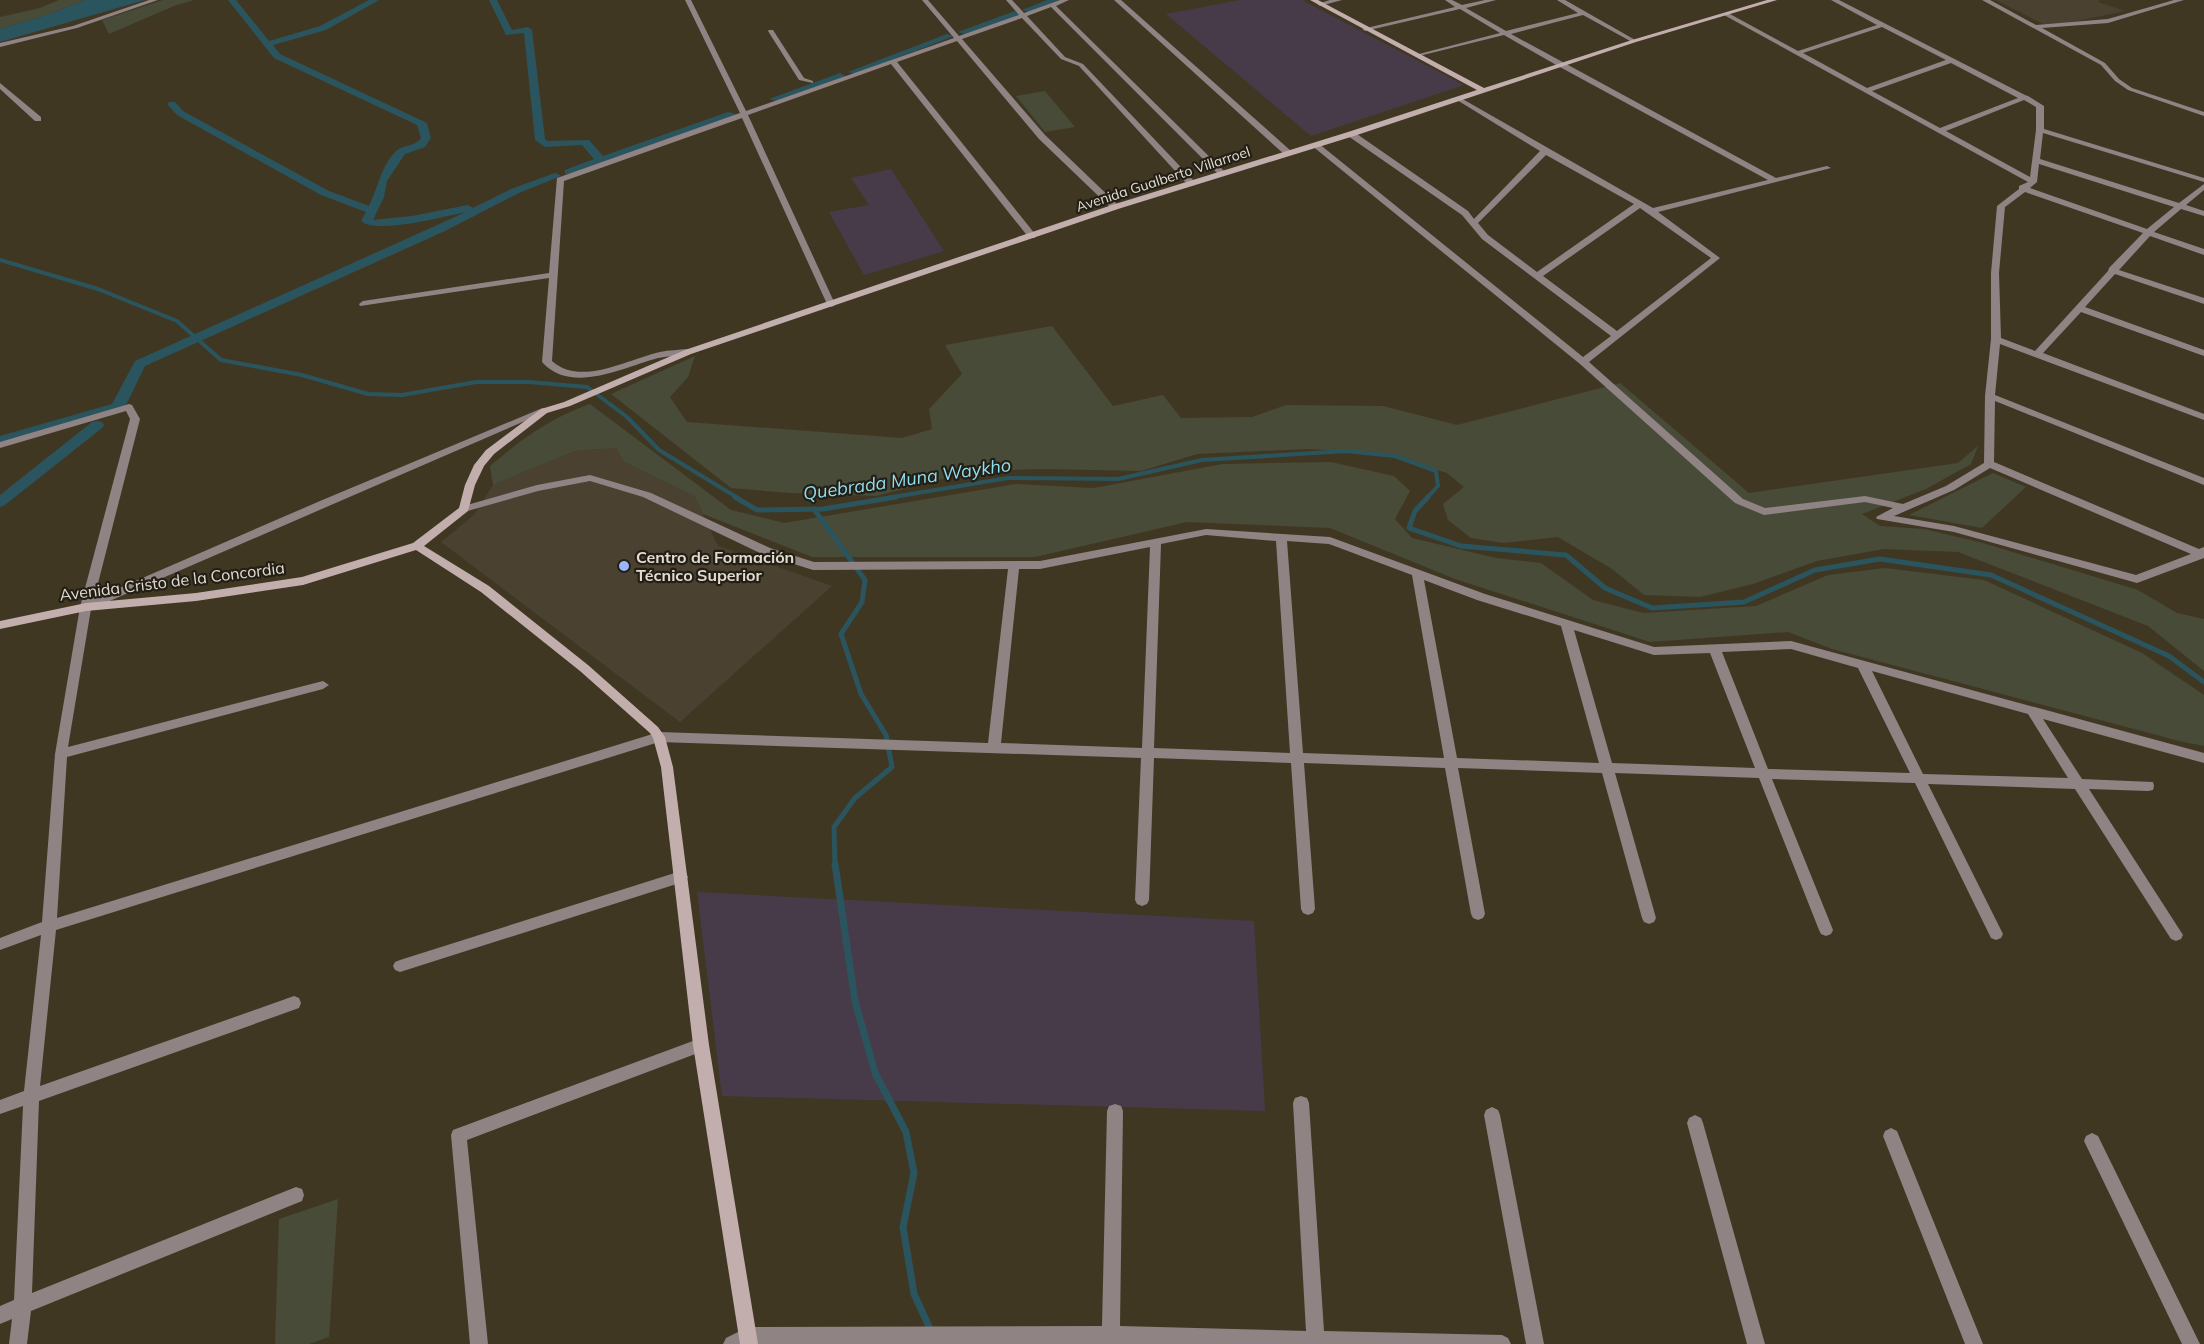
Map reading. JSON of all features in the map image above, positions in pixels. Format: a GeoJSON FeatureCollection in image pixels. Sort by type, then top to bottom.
{"type":"FeatureCollection","features":[{"type":"Feature","properties":{"kind":"main road"},"geometry":{"type":"LineString","coordinates":[[1313,0],[1482,90]]}},
{"type":"Feature","properties":{"kind":"main road","name":"Avenida Gualberto Villarroel"},"geometry":{"type":"LineString","coordinates":[[544,411],[567,404],[688,352],[1115,207],[1351,134],[1634,41],[1774,0]]}},
{"type":"Feature","properties":{"kind":"main road"},"geometry":{"type":"LineString","coordinates":[[464,509],[470,485],[479,465],[490,452],[544,411]]}},
{"type":"Feature","properties":{"kind":"main road","name":"Avenida Cristo de la Concordia"},"geometry":{"type":"LineString","coordinates":[[0,625],[86,606],[196,597],[303,581],[417,546],[464,509]]}},
{"type":"Feature","properties":{"kind":"main road"},"geometry":{"type":"LineString","coordinates":[[417,546],[485,589],[575,661],[659,737],[667,767],[701,1046],[743,1341]]}},
{"type":"Feature","properties":{"kind":"street"},"geometry":{"type":"LineString","coordinates":[[0,45],[75,27],[155,0]]}},
{"type":"Feature","properties":{"kind":"street"},"geometry":{"type":"LineString","coordinates":[[688,0],[744,114],[831,304]]}},
{"type":"Feature","properties":{"kind":"street"},"geometry":{"type":"LineString","coordinates":[[925,0],[1042,137],[1115,207]]}},
{"type":"Feature","properties":{"kind":"street"},"geometry":{"type":"LineString","coordinates":[[1009,0],[1063,58],[1081,65],[1191,183]]}},
{"type":"Feature","properties":{"kind":"street"},"geometry":{"type":"LineString","coordinates":[[768,105],[765,98],[1051,2],[1066,0]]}},
{"type":"Feature","properties":{"kind":"street"},"geometry":{"type":"LineString","coordinates":[[1117,0],[1288,153]]}},
{"type":"Feature","properties":{"kind":"street"},"geometry":{"type":"LineString","coordinates":[[1320,4],[1339,0]]}},
{"type":"Feature","properties":{"kind":"street"},"geometry":{"type":"LineString","coordinates":[[1448,0],[1560,65],[1776,181]]}},
{"type":"Feature","properties":{"kind":"street"},"geometry":{"type":"LineString","coordinates":[[1365,29],[1492,0]]}},
{"type":"Feature","properties":{"kind":"street"},"geometry":{"type":"LineString","coordinates":[[1560,0],[1634,41]]}},
{"type":"Feature","properties":{"kind":"street"},"geometry":{"type":"LineString","coordinates":[[1834,0],[2040,106],[2040,130],[2033,182]]}},
{"type":"Feature","properties":{"kind":"street"},"geometry":{"type":"LineString","coordinates":[[1985,0],[2103,64],[2117,80],[2130,89],[2204,114]]}},
{"type":"Feature","properties":{"kind":"street"},"geometry":{"type":"LineString","coordinates":[[2037,27],[2108,21],[2181,0]]}},
{"type":"Feature","properties":{"kind":"street"},"geometry":{"type":"LineString","coordinates":[[1051,2],[1222,173]]}},
{"type":"Feature","properties":{"kind":"street"},"geometry":{"type":"LineString","coordinates":[[1417,56],[1584,13]]}},
{"type":"Feature","properties":{"kind":"street"},"geometry":{"type":"LineString","coordinates":[[1726,14],[2033,182]]}},
{"type":"Feature","properties":{"kind":"street"},"geometry":{"type":"LineString","coordinates":[[1797,53],[1883,25]]}},
{"type":"Feature","properties":{"kind":"street"},"geometry":{"type":"LineString","coordinates":[[771,31],[801,79],[811,82]]}},
{"type":"Feature","properties":{"kind":"street"},"geometry":{"type":"LineString","coordinates":[[688,352],[661,355],[587,374],[573,375],[551,369],[547,362],[560,180],[892,61],[954,35]]}},
{"type":"Feature","properties":{"kind":"street"},"geometry":{"type":"LineString","coordinates":[[1865,91],[1952,60]]}},
{"type":"Feature","properties":{"kind":"street"},"geometry":{"type":"LineString","coordinates":[[892,61],[1032,236]]}},
{"type":"Feature","properties":{"kind":"street"},"geometry":{"type":"LineString","coordinates":[[0,85],[38,119]]}},
{"type":"Feature","properties":{"kind":"street"},"geometry":{"type":"LineString","coordinates":[[1940,131],[2026,97]]}},
{"type":"Feature","properties":{"kind":"street"},"geometry":{"type":"LineString","coordinates":[[1459,99],[1545,151],[1640,204],[1716,258],[1583,362]]}},
{"type":"Feature","properties":{"kind":"street"},"geometry":{"type":"LineString","coordinates":[[2040,130],[2204,180]]}},
{"type":"Feature","properties":{"kind":"street"},"geometry":{"type":"LineString","coordinates":[[1351,134],[1465,213],[1485,237],[1617,336]]}},
{"type":"Feature","properties":{"kind":"street"},"geometry":{"type":"LineString","coordinates":[[1315,145],[1583,362],[1739,501],[1764,512],[1865,499],[1903,507]]}},
{"type":"Feature","properties":{"kind":"street"},"geometry":{"type":"LineString","coordinates":[[1473,224],[1545,151]]}},
{"type":"Feature","properties":{"kind":"street"},"geometry":{"type":"LineString","coordinates":[[2036,160],[2204,214]]}},
{"type":"Feature","properties":{"kind":"street"},"geometry":{"type":"LineString","coordinates":[[1652,212],[1827,168]]}},
{"type":"Feature","properties":{"kind":"street"},"geometry":{"type":"LineString","coordinates":[[1989,464],[1990,396],[1996,339],[1995,273],[2001,206],[2033,182]]}},
{"type":"Feature","properties":{"kind":"street"},"geometry":{"type":"LineString","coordinates":[[2037,353],[2149,232],[2204,186]]}},
{"type":"Feature","properties":{"kind":"street"},"geometry":{"type":"LineString","coordinates":[[2022,188],[2204,252]]}},
{"type":"Feature","properties":{"kind":"street"},"geometry":{"type":"LineString","coordinates":[[1537,276],[1640,204]]}},
{"type":"Feature","properties":{"kind":"street"},"geometry":{"type":"LineString","coordinates":[[2112,270],[2204,301]]}},
{"type":"Feature","properties":{"kind":"street"},"geometry":{"type":"LineString","coordinates":[[363,304],[553,275]]}},
{"type":"Feature","properties":{"kind":"street"},"geometry":{"type":"LineString","coordinates":[[2078,308],[2204,353]]}},
{"type":"Feature","properties":{"kind":"street"},"geometry":{"type":"LineString","coordinates":[[1996,339],[2204,417]]}},
{"type":"Feature","properties":{"kind":"street"},"geometry":{"type":"LineString","coordinates":[[1990,396],[2204,482]]}},
{"type":"Feature","properties":{"kind":"street"},"geometry":{"type":"LineString","coordinates":[[0,445],[129,407],[135,419],[86,606],[61,753],[49,926],[32,1095],[23,1305],[18,1344]]}},
{"type":"Feature","properties":{"kind":"street"},"geometry":{"type":"LineString","coordinates":[[86,606],[324,502],[544,411]]}},
{"type":"Feature","properties":{"kind":"street"},"geometry":{"type":"LineString","coordinates":[[1989,464],[1950,488],[1881,517],[1954,529],[2137,579],[2203,554]]}},
{"type":"Feature","properties":{"kind":"street"},"geometry":{"type":"LineString","coordinates":[[1989,464],[2203,554]]}},
{"type":"Feature","properties":{"kind":"street"},"geometry":{"type":"LineString","coordinates":[[464,509],[537,488],[590,478],[647,495],[766,551],[813,566],[1040,565],[1206,532],[1330,541],[1481,597],[1654,651],[1791,645],[2204,758]]}},
{"type":"Feature","properties":{"kind":"street"},"geometry":{"type":"LineString","coordinates":[[1281,538],[1308,909]]}},
{"type":"Feature","properties":{"kind":"street"},"geometry":{"type":"LineString","coordinates":[[1142,900],[1156,541]]}},
{"type":"Feature","properties":{"kind":"street"},"geometry":{"type":"LineString","coordinates":[[993,748],[1014,565]]}},
{"type":"Feature","properties":{"kind":"street"},"geometry":{"type":"LineString","coordinates":[[1417,573],[1478,914]]}},
{"type":"Feature","properties":{"kind":"street"},"geometry":{"type":"LineString","coordinates":[[1566,623],[1649,918]]}},
{"type":"Feature","properties":{"kind":"street"},"geometry":{"type":"LineString","coordinates":[[1714,648],[1826,930]]}},
{"type":"Feature","properties":{"kind":"street"},"geometry":{"type":"LineString","coordinates":[[1862,664],[1996,934]]}},
{"type":"Feature","properties":{"kind":"street"},"geometry":{"type":"LineString","coordinates":[[61,753],[323,685]]}},
{"type":"Feature","properties":{"kind":"street"},"geometry":{"type":"LineString","coordinates":[[2032,711],[2176,935]]}},
{"type":"Feature","properties":{"kind":"street"},"geometry":{"type":"LineString","coordinates":[[0,944],[49,926],[659,737],[2148,786]]}},
{"type":"Feature","properties":{"kind":"street"},"geometry":{"type":"LineString","coordinates":[[400,966],[681,877]]}},
{"type":"Feature","properties":{"kind":"street"},"geometry":{"type":"LineString","coordinates":[[0,1107],[294,1003]]}},
{"type":"Feature","properties":{"kind":"street"},"geometry":{"type":"LineString","coordinates":[[479,1344],[459,1134],[701,1046]]}},
{"type":"Feature","properties":{"kind":"street"},"geometry":{"type":"LineString","coordinates":[[1300,1103],[1316,1342]]}},
{"type":"Feature","properties":{"kind":"street"},"geometry":{"type":"LineString","coordinates":[[1111,1340],[1115,1111]]}},
{"type":"Feature","properties":{"kind":"street"},"geometry":{"type":"LineString","coordinates":[[1492,1115],[1535,1344]]}},
{"type":"Feature","properties":{"kind":"street"},"geometry":{"type":"LineString","coordinates":[[1695,1123],[1756,1344]]}},
{"type":"Feature","properties":{"kind":"street"},"geometry":{"type":"LineString","coordinates":[[1891,1136],[1974,1344]]}},
{"type":"Feature","properties":{"kind":"street"},"geometry":{"type":"LineString","coordinates":[[2092,1141],[2191,1344]]}},
{"type":"Feature","properties":{"kind":"street"},"geometry":{"type":"LineString","coordinates":[[0,1315],[296,1195]]}},
{"type":"Feature","properties":{"kind":"street"},"geometry":{"type":"LineString","coordinates":[[743,1341],[1111,1340],[1502,1344]]}},
{"type":"Feature","properties":{"kind":"shaded area"},"geometry":{"type":"Polygon","coordinates":[[[1240,0],[1302,0],[1464,85],[1311,136],[1166,14],[1240,0]]]}},
{"type":"Feature","properties":{"kind":"shaded area"},"geometry":{"type":"Polygon","coordinates":[[[1996,0],[2099,0],[2098,2],[2125,11],[2049,27],[1996,0]]]}},
{"type":"Feature","properties":{"kind":"shaded area"},"geometry":{"type":"Polygon","coordinates":[[[891,169],[944,251],[864,275],[829,212],[869,205],[851,178],[891,169]]]}},
{"type":"Feature","properties":{"kind":"shaded area","name":"Centro de Formación Técnico Superior"},"geometry":{"type":"Polygon","coordinates":[[[616,448],[624,462],[694,496],[718,546],[832,586],[680,722],[441,542],[474,515],[493,485],[575,451],[616,448]]]}},
{"type":"Feature","properties":{"kind":"shaded area"},"geometry":{"type":"Polygon","coordinates":[[[697,892],[1254,921],[1265,1111],[722,1096],[697,892]]]}},
{"type":"Feature","properties":{"kind":"green space"},"geometry":{"type":"Polygon","coordinates":[[[59,0],[85,0],[47,15],[0,29],[0,17],[40,8],[59,0]]]}},
{"type":"Feature","properties":{"kind":"green space"},"geometry":{"type":"Polygon","coordinates":[[[163,0],[194,0],[174,6],[109,34],[102,20],[163,0]]]}},
{"type":"Feature","properties":{"kind":"green space"},"geometry":{"type":"Polygon","coordinates":[[[1045,91],[1075,127],[1045,132],[1016,96],[1045,91]]]}},
{"type":"Feature","properties":{"kind":"green space"},"geometry":{"type":"Polygon","coordinates":[[[1052,326],[1113,406],[1163,395],[1181,418],[1252,417],[1286,405],[1383,406],[1457,425],[1620,383],[1749,493],[1958,463],[1978,446],[1971,464],[1926,489],[1862,514],[1880,526],[1924,529],[1983,543],[2138,590],[2177,613],[2204,619],[2204,671],[2148,626],[1958,552],[1884,549],[1817,561],[1753,584],[1700,597],[1644,595],[1612,569],[1558,537],[1504,543],[1471,538],[1448,520],[1443,504],[1464,487],[1447,473],[1380,453],[1307,449],[1197,454],[1141,471],[1044,469],[973,471],[876,496],[731,488],[611,394],[695,356],[688,377],[670,397],[687,422],[902,438],[932,429],[929,409],[962,374],[945,345],[1052,326]]]}},
{"type":"Feature","properties":{"kind":"green space"},"geometry":{"type":"Polygon","coordinates":[[[590,404],[731,510],[784,523],[1016,484],[1094,488],[1222,464],[1331,462],[1394,476],[1410,491],[1395,519],[1412,538],[1496,558],[1541,563],[1593,600],[1643,613],[1756,606],[1828,575],[1885,568],[1984,580],[2142,653],[2204,695],[2204,746],[1832,649],[1788,632],[1650,642],[1455,579],[1330,528],[1187,522],[1035,557],[812,557],[703,514],[694,496],[624,462],[616,448],[575,451],[493,485],[490,466],[501,456],[550,422],[590,404]]]}},
{"type":"Feature","properties":{"kind":"green space"},"geometry":{"type":"Polygon","coordinates":[[[1993,473],[2026,487],[1982,528],[1909,515],[1993,473]]]}},
{"type":"Feature","properties":{"kind":"green space"},"geometry":{"type":"Polygon","coordinates":[[[338,1199],[329,1337],[309,1344],[275,1344],[279,1219],[338,1199]]]}},
{"type":"Feature","properties":{"kind":"water"},"geometry":{"type":"Polygon","coordinates":[[[85,0],[145,0],[0,42],[0,29],[47,15],[85,0]]]}},
{"type":"Feature","properties":{"kind":"waterway"},"geometry":{"type":"LineString","coordinates":[[232,0],[267,44]]}},
{"type":"Feature","properties":{"kind":"waterway"},"geometry":{"type":"LineString","coordinates":[[267,44],[323,28],[375,0]]}},
{"type":"Feature","properties":{"kind":"waterway"},"geometry":{"type":"LineString","coordinates":[[493,0],[509,33],[528,30],[540,140],[545,144],[585,142],[601,161]]}},
{"type":"Feature","properties":{"kind":"waterway"},"geometry":{"type":"LineString","coordinates":[[1026,10],[1055,0]]}},
{"type":"Feature","properties":{"kind":"waterway"},"geometry":{"type":"LineString","coordinates":[[962,32],[1015,14]]}},
{"type":"Feature","properties":{"kind":"waterway"},"geometry":{"type":"LineString","coordinates":[[853,72],[950,36]]}},
{"type":"Feature","properties":{"kind":"waterway"},"geometry":{"type":"LineString","coordinates":[[267,44],[277,56],[422,123],[426,138],[421,145],[401,152],[382,181],[379,197],[372,211]]}},
{"type":"Feature","properties":{"kind":"waterway"},"geometry":{"type":"LineString","coordinates":[[774,99],[840,76]]}},
{"type":"Feature","properties":{"kind":"waterway"},"geometry":{"type":"LineString","coordinates":[[172,104],[180,113],[325,193],[372,211]]}},
{"type":"Feature","properties":{"kind":"waterway"},"geometry":{"type":"LineString","coordinates":[[601,161],[731,114]]}},
{"type":"Feature","properties":{"kind":"waterway"},"geometry":{"type":"LineString","coordinates":[[569,172],[601,161]]}},
{"type":"Feature","properties":{"kind":"waterway"},"geometry":{"type":"LineString","coordinates":[[116,407],[140,364],[441,229],[515,191],[556,176]]}},
{"type":"Feature","properties":{"kind":"waterway"},"geometry":{"type":"LineString","coordinates":[[372,211],[367,221],[372,223],[412,219],[468,208]]}},
{"type":"Feature","properties":{"kind":"waterway","name":"Quebrada Muna Waykho"},"geometry":{"type":"LineString","coordinates":[[0,260],[98,289],[177,321],[221,360],[302,375],[368,394],[402,395],[476,382],[529,382],[587,387],[627,417],[659,450],[738,498]]}},
{"type":"Feature","properties":{"kind":"waterway"},"geometry":{"type":"LineString","coordinates":[[0,440],[103,409],[116,407]]}},
{"type":"Feature","properties":{"kind":"waterway"},"geometry":{"type":"LineString","coordinates":[[0,502],[97,425]]}},
{"type":"Feature","properties":{"kind":"waterway","name":"Quebrada Muna Waykho"},"geometry":{"type":"LineString","coordinates":[[887,498],[1008,478],[1118,479],[1202,460],[1346,451],[1395,456],[1436,471],[1438,486],[1427,498]]}},
{"type":"Feature","properties":{"kind":"waterway","name":"Quebrada Muna Waykho"},"geometry":{"type":"LineString","coordinates":[[735,497],[757,510],[814,509]]}},
{"type":"Feature","properties":{"kind":"waterway","name":"Quebrada Muna Waykho"},"geometry":{"type":"LineString","coordinates":[[814,509],[896,497]]}},
{"type":"Feature","properties":{"kind":"waterway","name":"Quebrada Muna Waykho"},"geometry":{"type":"LineString","coordinates":[[1428,497],[1415,511],[1409,528],[1461,546],[1566,555],[1605,588],[1652,608],[1744,602],[1815,570],[1880,559],[1991,575],[2169,656],[2204,682]]}},
{"type":"Feature","properties":{"kind":"waterway"},"geometry":{"type":"LineString","coordinates":[[814,509],[865,580],[862,602],[841,634],[861,694],[886,735],[892,767],[855,798],[834,827],[835,866]]}},
{"type":"Feature","properties":{"kind":"waterway"},"geometry":{"type":"LineString","coordinates":[[835,864],[855,1001],[875,1073],[906,1132],[914,1173],[903,1227],[914,1294],[937,1344]]}},
{"type":"Feature","properties":{"kind":"place","name":"Centro de Formación Técnico Superior"},"geometry":{"type":"Point","coordinates":[624,566]}}]}
